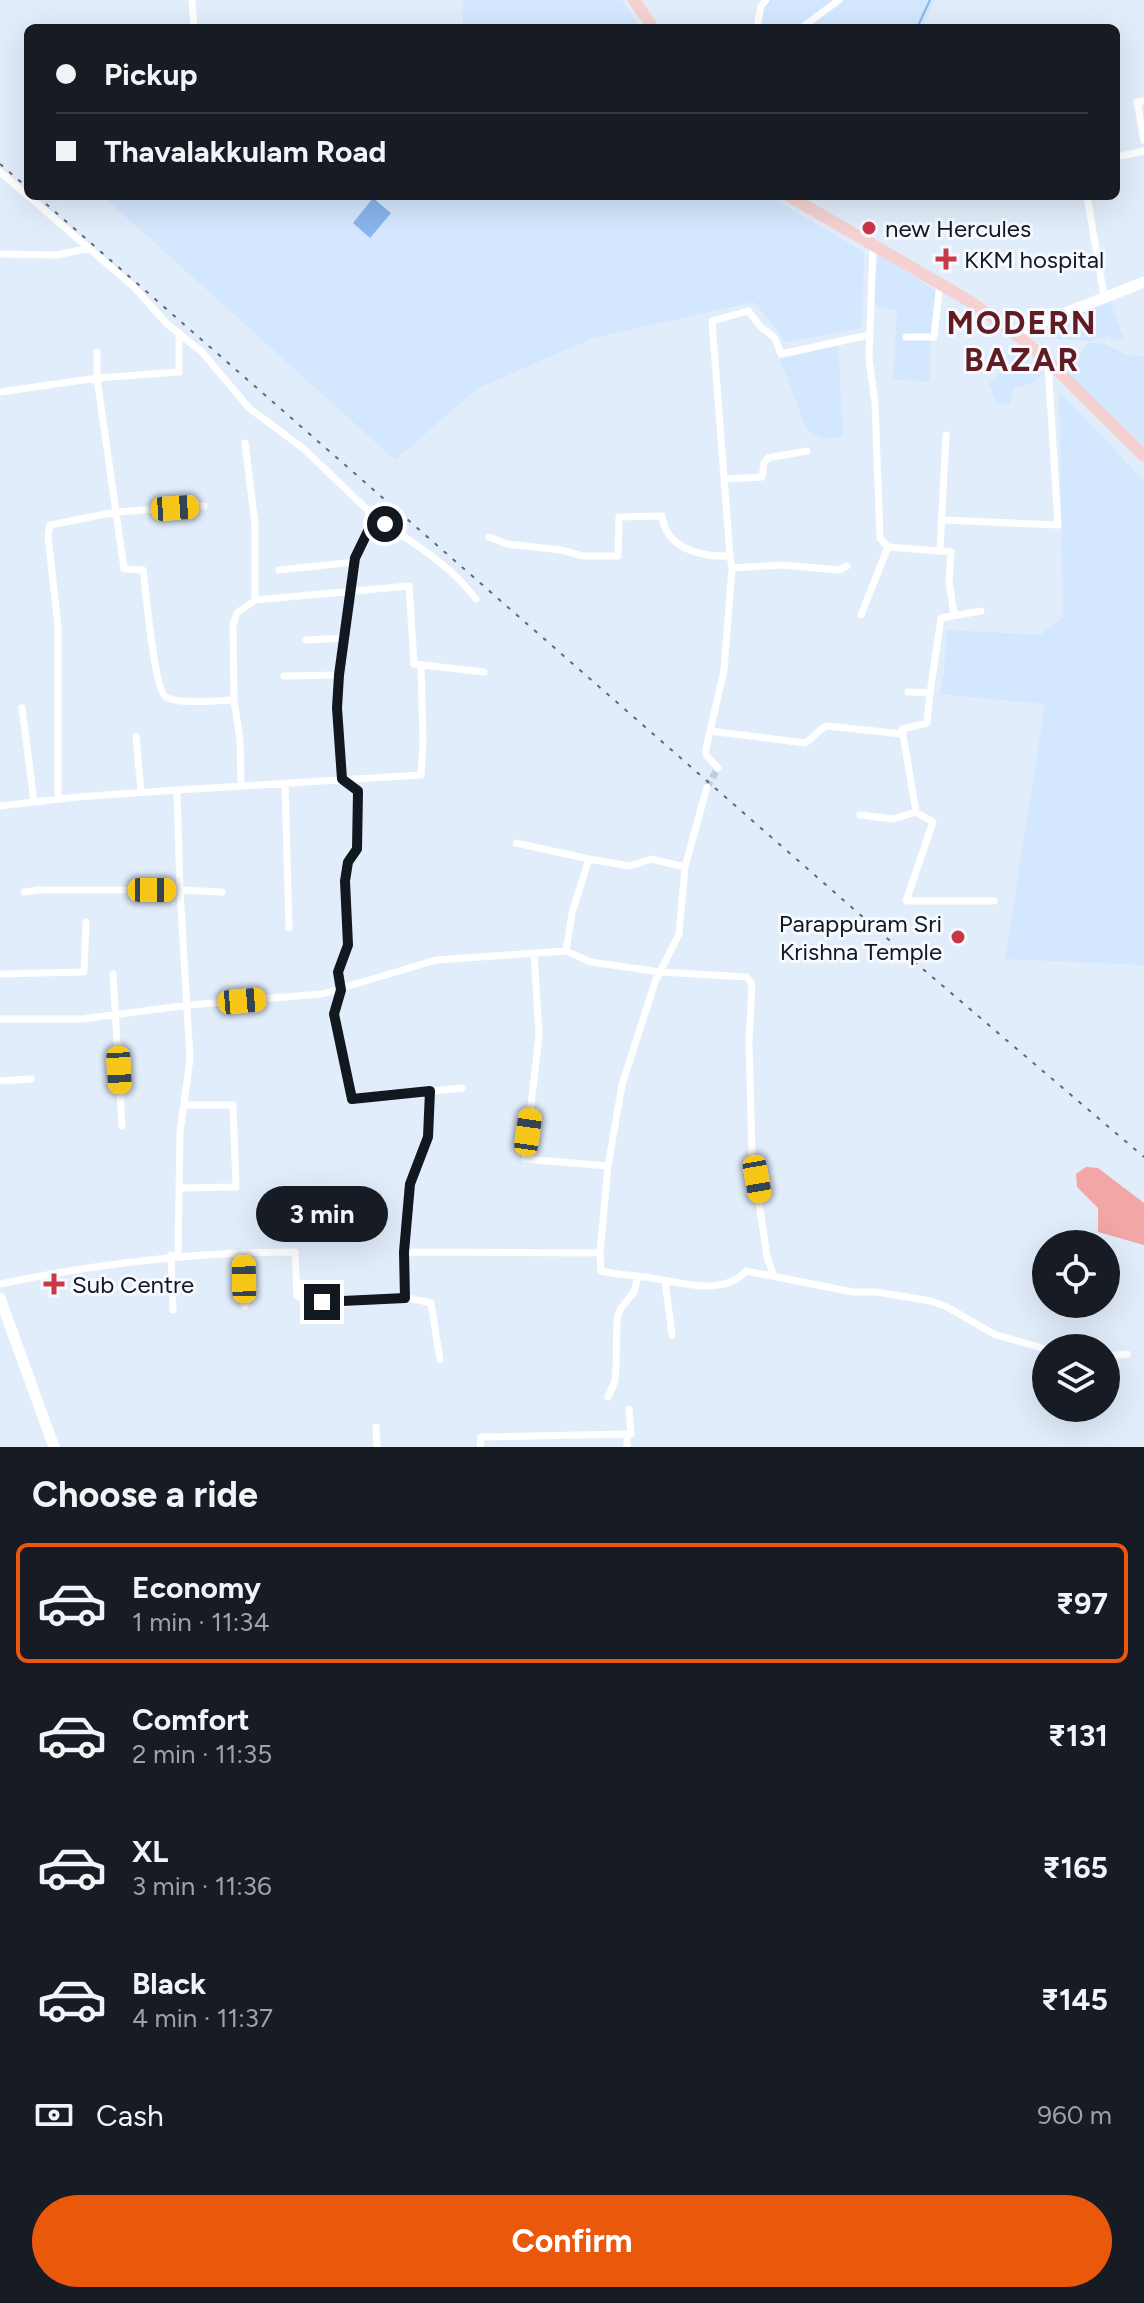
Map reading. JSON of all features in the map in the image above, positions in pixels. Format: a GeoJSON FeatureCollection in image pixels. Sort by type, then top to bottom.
{"type":"FeatureCollection","features":[{"type":"Feature","properties":{"kind":"main road"},"geometry":{"type":"LineString","coordinates":[[634,0],[650,24]]}},
{"type":"Feature","properties":{"kind":"main road"},"geometry":{"type":"LineString","coordinates":[[796,200],[940,283],[1014,333],[1048,361],[1144,456]]}},
{"type":"Feature","properties":{"kind":"main road"},"geometry":{"type":"LineString","coordinates":[[1014,333],[1144,282]]}},
{"type":"Feature","properties":{"kind":"main road"},"geometry":{"type":"LineString","coordinates":[[0,1298],[54,1447]]}},
{"type":"Feature","properties":{"kind":"street"},"geometry":{"type":"LineString","coordinates":[[192,0],[194,24]]}},
{"type":"Feature","properties":{"kind":"street"},"geometry":{"type":"LineString","coordinates":[[758,24],[761,6],[766,0]]}},
{"type":"Feature","properties":{"kind":"street"},"geometry":{"type":"LineString","coordinates":[[806,24],[839,0]]}},
{"type":"Feature","properties":{"kind":"street"},"geometry":{"type":"LineString","coordinates":[[1144,101],[1137,102],[1144,140]]}},
{"type":"Feature","properties":{"kind":"street"},"geometry":{"type":"LineString","coordinates":[[1120,156],[1144,151]]}},
{"type":"Feature","properties":{"kind":"street"},"geometry":{"type":"LineString","coordinates":[[0,172],[24,193]]}},
{"type":"Feature","properties":{"kind":"street"},"geometry":{"type":"LineString","coordinates":[[31,200],[91,248],[202,352],[249,408],[304,449],[382,524],[446,566],[476,599]]}},
{"type":"Feature","properties":{"kind":"street"},"geometry":{"type":"LineString","coordinates":[[1088,200],[1104,296]]}},
{"type":"Feature","properties":{"kind":"street"},"geometry":{"type":"LineString","coordinates":[[873,246],[869,358],[875,403],[880,538],[888,547],[951,552],[949,581],[954,615]]}},
{"type":"Feature","properties":{"kind":"street"},"geometry":{"type":"LineString","coordinates":[[0,254],[56,255],[91,248]]}},
{"type":"Feature","properties":{"kind":"street"},"geometry":{"type":"LineString","coordinates":[[906,337],[934,337],[940,283]]}},
{"type":"Feature","properties":{"kind":"street"},"geometry":{"type":"LineString","coordinates":[[718,768],[706,755],[726,661],[732,568],[712,321],[748,311],[775,338],[781,354],[869,335]]}},
{"type":"Feature","properties":{"kind":"street"},"geometry":{"type":"LineString","coordinates":[[0,392],[97,378],[179,372],[179,333]]}},
{"type":"Feature","properties":{"kind":"street"},"geometry":{"type":"LineString","coordinates":[[97,352],[97,378],[124,569],[143,570],[161,693],[178,700],[234,700]]}},
{"type":"Feature","properties":{"kind":"street"},"geometry":{"type":"LineString","coordinates":[[942,520],[1058,525],[1048,361]]}},
{"type":"Feature","properties":{"kind":"street"},"geometry":{"type":"LineString","coordinates":[[940,551],[946,435]]}},
{"type":"Feature","properties":{"kind":"street"},"geometry":{"type":"LineString","coordinates":[[245,443],[255,524],[255,600]]}},
{"type":"Feature","properties":{"kind":"street"},"geometry":{"type":"LineString","coordinates":[[726,479],[762,477],[768,458],[807,451]]}},
{"type":"Feature","properties":{"kind":"street"},"geometry":{"type":"LineString","coordinates":[[58,799],[58,626],[48,536],[50,525],[116,512],[204,506]]}},
{"type":"Feature","properties":{"kind":"street"},"geometry":{"type":"LineString","coordinates":[[489,537],[507,544],[561,550],[583,556],[618,556],[619,517],[662,516],[663,528],[684,547],[702,556],[730,556]]}},
{"type":"Feature","properties":{"kind":"street"},"geometry":{"type":"LineString","coordinates":[[382,524],[370,527],[355,562],[339,675],[337,708],[342,779],[358,791],[358,804],[357,849],[348,862],[345,881],[348,945],[338,972],[341,990],[334,1014],[352,1099],[462,1088]]}},
{"type":"Feature","properties":{"kind":"street"},"geometry":{"type":"LineString","coordinates":[[861,615],[888,547]]}},
{"type":"Feature","properties":{"kind":"street"},"geometry":{"type":"LineString","coordinates":[[279,570],[355,562]]}},
{"type":"Feature","properties":{"kind":"street"},"geometry":{"type":"LineString","coordinates":[[732,568],[782,565],[839,570],[847,566]]}},
{"type":"Feature","properties":{"kind":"street"},"geometry":{"type":"LineString","coordinates":[[241,786],[240,740],[234,700],[233,624],[237,613],[255,600],[409,586],[414,664],[484,672]]}},
{"type":"Feature","properties":{"kind":"street"},"geometry":{"type":"LineString","coordinates":[[916,812],[902,729],[927,723],[941,618],[981,611]]}},
{"type":"Feature","properties":{"kind":"street"},"geometry":{"type":"LineString","coordinates":[[306,640],[345,638]]}},
{"type":"Feature","properties":{"kind":"street"},"geometry":{"type":"LineString","coordinates":[[0,806],[141,792],[421,775],[421,665]]}},
{"type":"Feature","properties":{"kind":"street"},"geometry":{"type":"LineString","coordinates":[[284,676],[339,675]]}},
{"type":"Feature","properties":{"kind":"street"},"geometry":{"type":"LineString","coordinates":[[908,692],[930,693]]}},
{"type":"Feature","properties":{"kind":"street"},"geometry":{"type":"LineString","coordinates":[[22,708],[34,802]]}},
{"type":"Feature","properties":{"kind":"street"},"geometry":{"type":"LineString","coordinates":[[710,731],[805,743],[817,730],[827,726],[902,734]]}},
{"type":"Feature","properties":{"kind":"street"},"geometry":{"type":"LineString","coordinates":[[136,736],[141,792]]}},
{"type":"Feature","properties":{"kind":"street"},"geometry":{"type":"LineString","coordinates":[[285,783],[289,928]]}},
{"type":"Feature","properties":{"kind":"street"},"geometry":{"type":"LineString","coordinates":[[707,787],[685,867],[679,934],[660,972],[622,1085],[608,1166],[601,1271],[716,1285],[729,1283],[746,1271],[853,1292],[876,1292],[931,1301],[958,1309],[996,1335],[1032,1345]]}},
{"type":"Feature","properties":{"kind":"street"},"geometry":{"type":"LineString","coordinates":[[173,1310],[180,1132],[190,1059],[177,790]]}},
{"type":"Feature","properties":{"kind":"street"},"geometry":{"type":"LineString","coordinates":[[860,815],[893,819],[916,812],[933,822],[906,901],[994,901]]}},
{"type":"Feature","properties":{"kind":"street"},"geometry":{"type":"LineString","coordinates":[[516,843],[630,866],[651,859],[685,867]]}},
{"type":"Feature","properties":{"kind":"street"},"geometry":{"type":"LineString","coordinates":[[566,951],[572,913],[589,859]]}},
{"type":"Feature","properties":{"kind":"street"},"geometry":{"type":"LineString","coordinates":[[24,892],[222,892]]}},
{"type":"Feature","properties":{"kind":"street"},"geometry":{"type":"LineString","coordinates":[[0,974],[84,972],[86,922]]}},
{"type":"Feature","properties":{"kind":"street"},"geometry":{"type":"LineString","coordinates":[[0,1019],[82,1019],[189,1005],[322,994],[436,960],[566,951],[591,962],[660,972],[747,977],[752,985],[749,1042],[752,1154],[767,1257],[774,1276]]}},
{"type":"Feature","properties":{"kind":"street"},"geometry":{"type":"LineString","coordinates":[[534,953],[539,1035],[525,1159],[608,1166]]}},
{"type":"Feature","properties":{"kind":"street"},"geometry":{"type":"LineString","coordinates":[[113,974],[122,1126]]}},
{"type":"Feature","properties":{"kind":"street"},"geometry":{"type":"LineString","coordinates":[[0,1081],[31,1079]]}},
{"type":"Feature","properties":{"kind":"street"},"geometry":{"type":"LineString","coordinates":[[405,1298],[404,1252],[410,1184],[428,1137],[430,1091]]}},
{"type":"Feature","properties":{"kind":"street"},"geometry":{"type":"LineString","coordinates":[[180,1188],[236,1187],[233,1105],[184,1105]]}},
{"type":"Feature","properties":{"kind":"street"},"geometry":{"type":"LineString","coordinates":[[244,1252],[245,1306]]}},
{"type":"Feature","properties":{"kind":"street"},"geometry":{"type":"LineString","coordinates":[[0,1284],[49,1273],[174,1255],[295,1252],[297,1296],[304,1300],[349,1302],[405,1298],[431,1303],[440,1360]]}},
{"type":"Feature","properties":{"kind":"street"},"geometry":{"type":"LineString","coordinates":[[404,1252],[600,1253]]}},
{"type":"Feature","properties":{"kind":"street"},"geometry":{"type":"LineString","coordinates":[[608,1397],[615,1381],[617,1318],[634,1292],[638,1276]]}},
{"type":"Feature","properties":{"kind":"street"},"geometry":{"type":"LineString","coordinates":[[665,1281],[672,1335]]}},
{"type":"Feature","properties":{"kind":"street"},"geometry":{"type":"LineString","coordinates":[[1120,1355],[1127,1354]]}},
{"type":"Feature","properties":{"kind":"street"},"geometry":{"type":"LineString","coordinates":[[480,1447],[481,1437],[631,1434],[629,1409]]}},
{"type":"Feature","properties":{"kind":"street"},"geometry":{"type":"LineString","coordinates":[[376,1427],[377,1447]]}},
{"type":"Feature","properties":{"kind":"street"},"geometry":{"type":"LineString","coordinates":[[627,1434],[627,1447]]}},
{"type":"Feature","properties":{"kind":"shaded area"},"geometry":{"type":"Polygon","coordinates":[[[463,0],[622,0],[637,24],[463,24],[463,0]]]}},
{"type":"Feature","properties":{"kind":"shaded area"},"geometry":{"type":"Polygon","coordinates":[[[762,0],[934,0],[924,24],[755,24],[762,0]]]}},
{"type":"Feature","properties":{"kind":"shaded area"},"geometry":{"type":"Polygon","coordinates":[[[107,200],[775,200],[864,252],[862,328],[786,342],[754,302],[593,338],[478,388],[395,460],[107,200]]]}},
{"type":"Feature","properties":{"kind":"shaded area"},"geometry":{"type":"Polygon","coordinates":[[[878,254],[936,291],[930,336],[930,381],[893,380],[897,311],[873,304],[878,254]]]}},
{"type":"Feature","properties":{"kind":"shaded area"},"geometry":{"type":"Polygon","coordinates":[[[1110,302],[1124,338],[1112,341],[1110,336],[1090,341],[1055,339],[1043,326],[1110,302]]]}},
{"type":"Feature","properties":{"kind":"shaded area"},"geometry":{"type":"Polygon","coordinates":[[[1088,343],[1105,344],[1127,355],[1144,356],[1144,450],[1065,373],[1088,343]]]}},
{"type":"Feature","properties":{"kind":"shaded area"},"geometry":{"type":"Polygon","coordinates":[[[838,346],[843,436],[822,439],[806,429],[780,359],[838,346]]]}},
{"type":"Feature","properties":{"kind":"shaded area"},"geometry":{"type":"Polygon","coordinates":[[[1015,347],[1043,374],[1033,383],[1014,388],[1009,406],[996,402],[989,384],[1001,371],[1014,366],[1006,356],[1015,347]]]}},
{"type":"Feature","properties":{"kind":"shaded area"},"geometry":{"type":"Polygon","coordinates":[[[1059,391],[1144,481],[1144,965],[1005,959],[1045,704],[940,694],[947,630],[1040,635],[1063,617],[1059,391]]]}},
{"type":"Feature","properties":{"kind":"shaded area"},"geometry":{"type":"Polygon","coordinates":[[[1086,1167],[1098,1168],[1144,1203],[1144,1245],[1120,1238],[1120,1230],[1098,1230],[1098,1208],[1077,1187],[1076,1174],[1086,1167]]]}},
{"type":"Feature","properties":{"kind":"water"},"geometry":{"type":"Polygon","coordinates":[[[371,200],[391,213],[370,238],[353,223],[371,200]]]}},
{"type":"Feature","properties":{"kind":"waterway"},"geometry":{"type":"LineString","coordinates":[[919,24],[930,0]]}},
{"type":"Feature","properties":{"kind":"tunnel"},"geometry":{"type":"LineString","coordinates":[[707,787],[718,768]]}},
{"type":"Feature","properties":{"kind":"railway"},"geometry":{"type":"LineString","coordinates":[[0,164],[24,185]]}},
{"type":"Feature","properties":{"kind":"railway"},"geometry":{"type":"LineString","coordinates":[[42,200],[904,953],[1144,1157]]}},
{"type":"Feature","properties":{"kind":"place","name":"new Hercules"},"geometry":{"type":"Point","coordinates":[869,228]}},
{"type":"Feature","properties":{"kind":"place","name":"KKM hospital"},"geometry":{"type":"Point","coordinates":[946,259]}},
{"type":"Feature","properties":{"kind":"place","name":"Parappuram Sri Krishna Temple"},"geometry":{"type":"Point","coordinates":[958,937]}},
{"type":"Feature","properties":{"kind":"place","name":"Sub Centre"},"geometry":{"type":"Point","coordinates":[54,1284]}},
{"type":"Feature","properties":{"kind":"district","name":"MODERN BAZAR"},"geometry":{"type":"Point","coordinates":[1022,342]}},
{"type":"Feature","properties":{"kind":"route"},"geometry":{"type":"LineString","coordinates":[[322,1302],[405,1298],[404,1252],[410,1184],[428,1137],[430,1091],[352,1099],[334,1014],[341,990],[338,972],[348,945],[345,881],[348,862],[357,849],[358,804],[358,791],[342,779],[337,708],[339,675],[355,558],[370,527],[385,524]]}}]}
